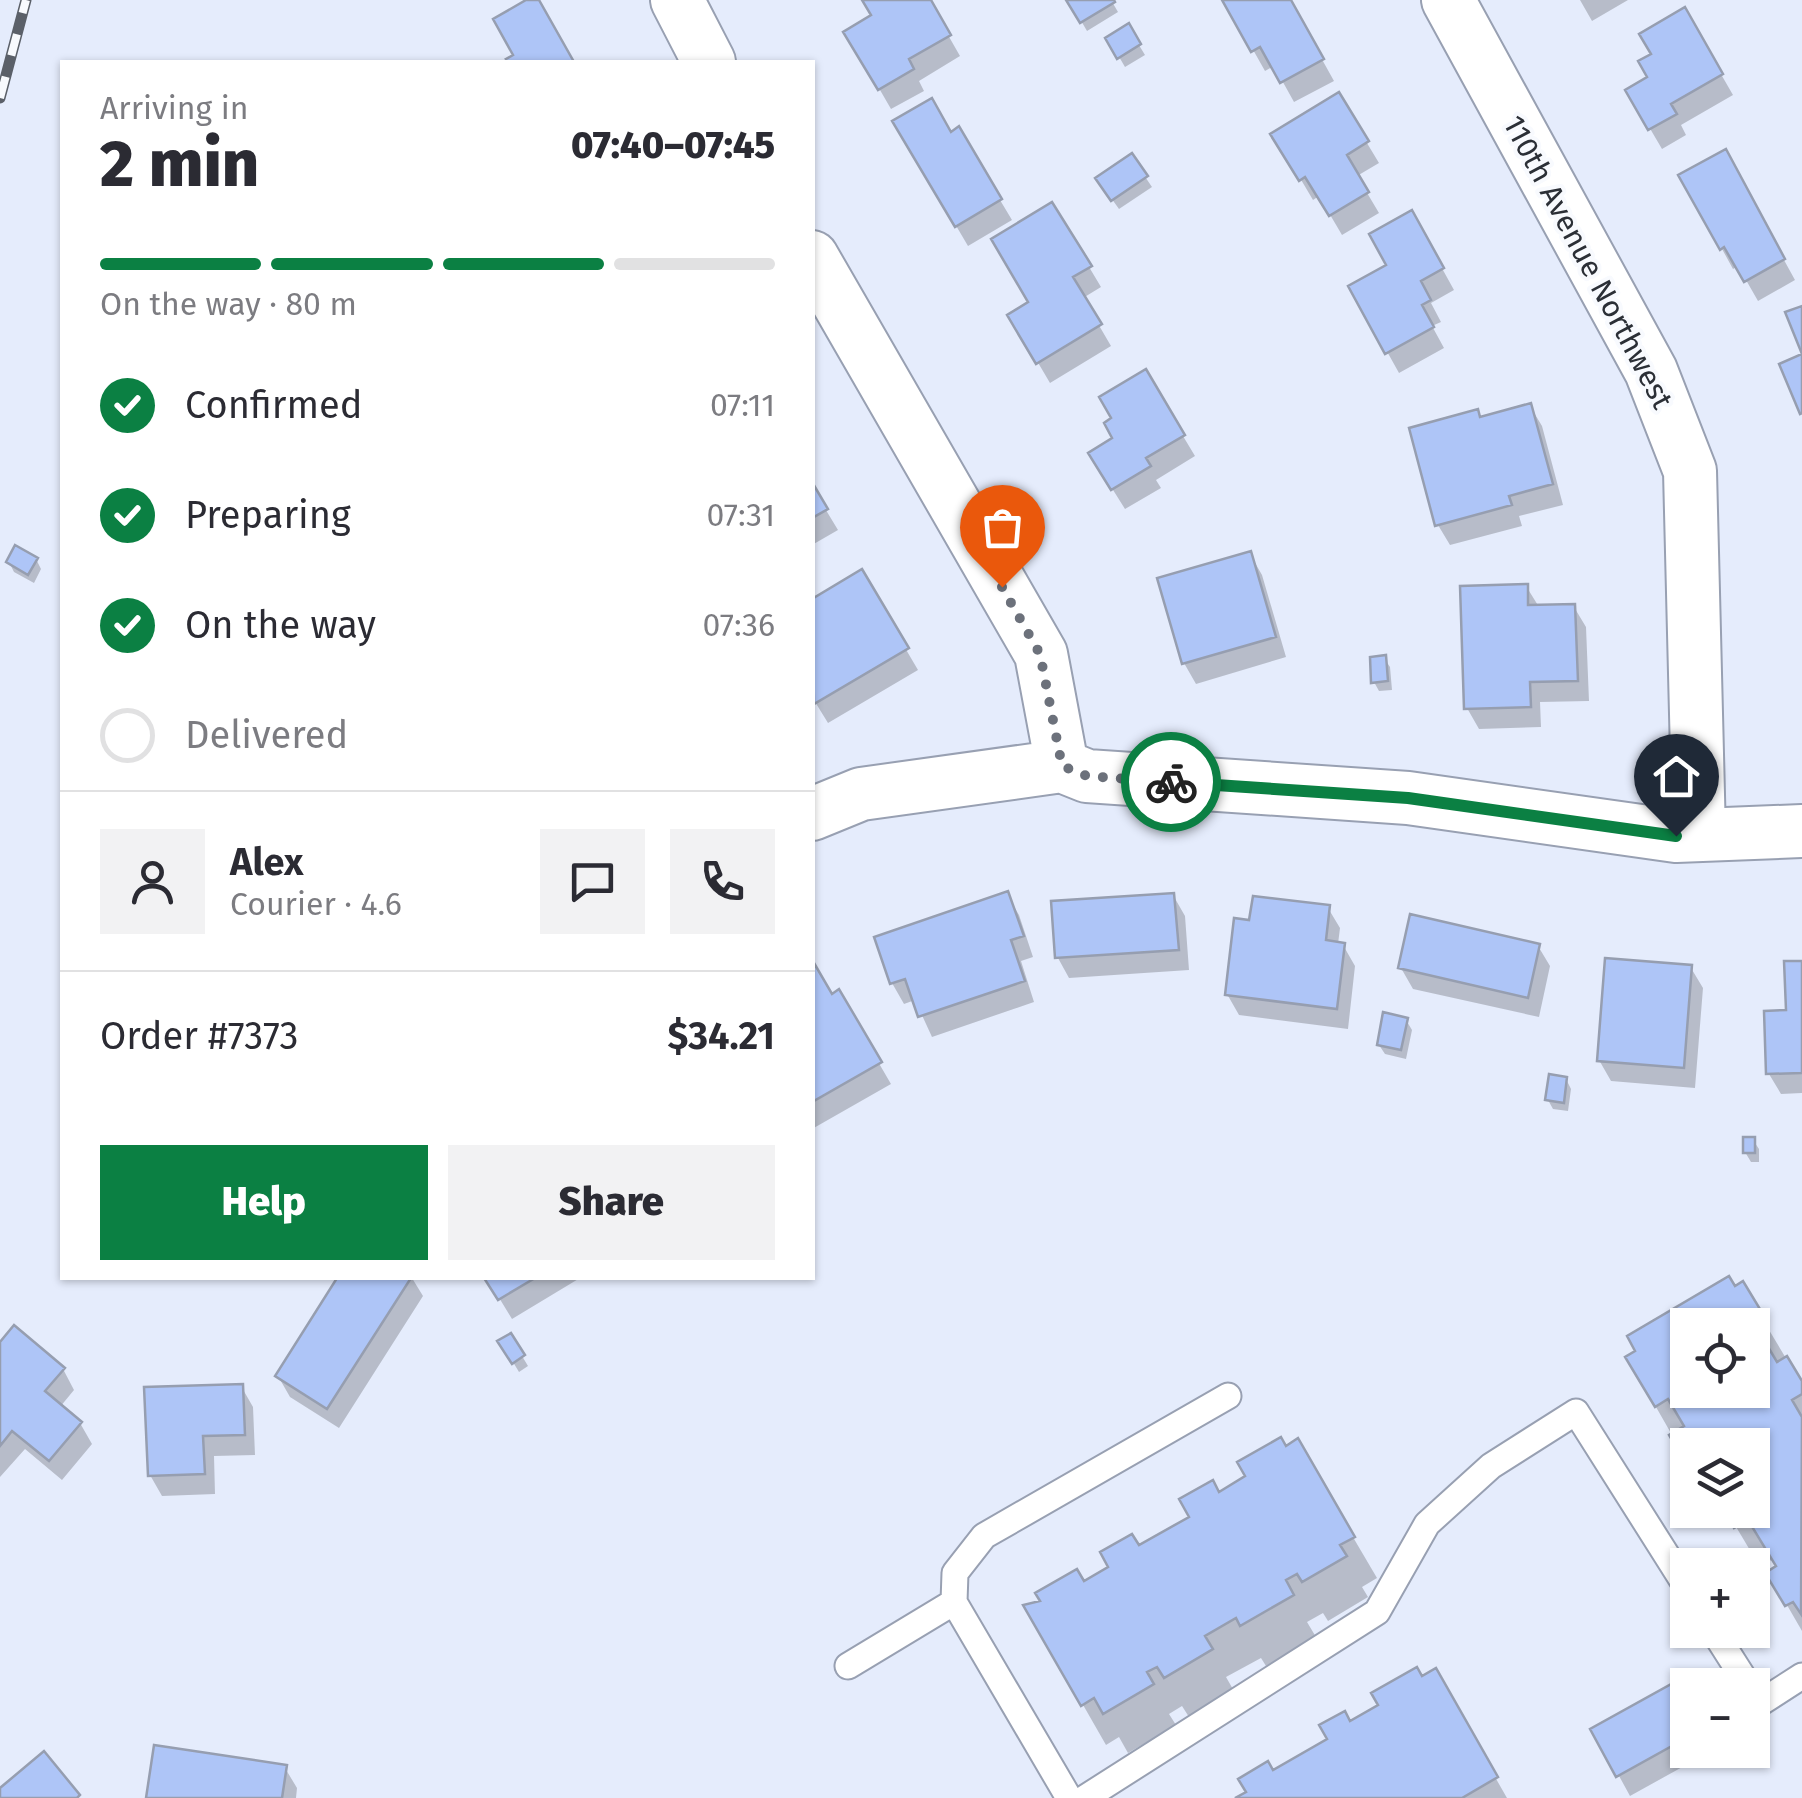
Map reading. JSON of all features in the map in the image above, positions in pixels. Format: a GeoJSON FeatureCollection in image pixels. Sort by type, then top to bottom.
{"type":"FeatureCollection","features":[{"type":"Feature","properties":{"kind":"street"},"geometry":{"type":"LineString","coordinates":[[677,0],[708,60]]}},
{"type":"Feature","properties":{"kind":"street","name":"110th Avenue Northwest"},"geometry":{"type":"LineString","coordinates":[[1448,0],[1651,370],[1690,471],[1700,835]]}},
{"type":"Feature","properties":{"kind":"street"},"geometry":{"type":"LineString","coordinates":[[815,262],[1040,654],[1062,766]]}},
{"type":"Feature","properties":{"kind":"street"},"geometry":{"type":"LineString","coordinates":[[815,813],[860,794],[1062,766],[1087,776],[1408,798],[1676,836],[1802,830]]}},
{"type":"Feature","properties":{"kind":"lane"},"geometry":{"type":"LineString","coordinates":[[1069,1798],[954,1602],[954,1573],[984,1536],[1228,1396]]}},
{"type":"Feature","properties":{"kind":"lane"},"geometry":{"type":"LineString","coordinates":[[1084,1798],[1377,1612],[1428,1524],[1491,1466],[1576,1412],[1670,1561]]}},
{"type":"Feature","properties":{"kind":"lane"},"geometry":{"type":"LineString","coordinates":[[848,1666],[954,1602]]}},
{"type":"Feature","properties":{"kind":"lane"},"geometry":{"type":"LineString","coordinates":[[1770,1697],[1802,1676]]}},
{"type":"Feature","properties":{"kind":"building"},"geometry":{"type":"Polygon","coordinates":[[[526,0],[539,0],[573,60],[507,60],[513,55],[493,19],[526,0]]]}},
{"type":"Feature","properties":{"kind":"building"},"geometry":{"type":"Polygon","coordinates":[[[862,0],[931,0],[951,35],[909,59],[914,69],[878,90],[843,32],[871,15],[862,0]]]}},
{"type":"Feature","properties":{"kind":"building"},"geometry":{"type":"Polygon","coordinates":[[[1066,0],[1114,0],[1115,2],[1080,23],[1066,0]]]}},
{"type":"Feature","properties":{"kind":"building"},"geometry":{"type":"Polygon","coordinates":[[[1222,0],[1291,0],[1324,59],[1280,83],[1260,47],[1251,52],[1222,0]]]}},
{"type":"Feature","properties":{"kind":"building"},"geometry":{"type":"Polygon","coordinates":[[[1685,7],[1723,74],[1671,104],[1677,114],[1648,130],[1625,90],[1647,77],[1638,61],[1651,54],[1639,34],[1685,7]]]}},
{"type":"Feature","properties":{"kind":"building"},"geometry":{"type":"Polygon","coordinates":[[[1129,23],[1141,44],[1117,59],[1105,38],[1129,23]]]}},
{"type":"Feature","properties":{"kind":"building"},"geometry":{"type":"Polygon","coordinates":[[[1339,92],[1369,141],[1347,155],[1369,192],[1329,216],[1305,177],[1299,181],[1270,134],[1339,92]]]}},
{"type":"Feature","properties":{"kind":"building"},"geometry":{"type":"Polygon","coordinates":[[[932,98],[951,132],[959,126],[1002,199],[955,227],[892,121],[932,98]]]}},
{"type":"Feature","properties":{"kind":"building"},"geometry":{"type":"Polygon","coordinates":[[[1726,149],[1785,259],[1744,282],[1724,247],[1720,250],[1678,175],[1726,149]]]}},
{"type":"Feature","properties":{"kind":"building"},"geometry":{"type":"Polygon","coordinates":[[[1132,153],[1148,176],[1111,201],[1095,178],[1132,153]]]}},
{"type":"Feature","properties":{"kind":"building"},"geometry":{"type":"Polygon","coordinates":[[[1052,202],[1092,266],[1073,277],[1102,324],[1036,364],[1007,315],[1028,302],[991,239],[1052,202]]]}},
{"type":"Feature","properties":{"kind":"building"},"geometry":{"type":"Polygon","coordinates":[[[1412,210],[1444,268],[1421,281],[1431,300],[1422,305],[1434,327],[1385,354],[1348,286],[1386,265],[1369,234],[1412,210]]]}},
{"type":"Feature","properties":{"kind":"building"},"geometry":{"type":"Polygon","coordinates":[[[1802,306],[1802,354],[1785,312],[1802,306]]]}},
{"type":"Feature","properties":{"kind":"building"},"geometry":{"type":"Polygon","coordinates":[[[1802,354],[1802,413],[1800,414],[1779,364],[1802,354]]]}},
{"type":"Feature","properties":{"kind":"building"},"geometry":{"type":"Polygon","coordinates":[[[1146,369],[1185,435],[1146,458],[1151,466],[1111,490],[1088,453],[1112,438],[1104,423],[1111,418],[1099,397],[1146,369]]]}},
{"type":"Feature","properties":{"kind":"building"},"geometry":{"type":"Polygon","coordinates":[[[1531,403],[1553,484],[1509,496],[1512,505],[1435,526],[1409,428],[1478,409],[1480,417],[1531,403]]]}},
{"type":"Feature","properties":{"kind":"building"},"geometry":{"type":"Polygon","coordinates":[[[815,487],[828,509],[815,516],[815,487]]]}},
{"type":"Feature","properties":{"kind":"building"},"geometry":{"type":"Polygon","coordinates":[[[15,545],[38,558],[28,575],[6,562],[15,545]]]}},
{"type":"Feature","properties":{"kind":"building"},"geometry":{"type":"Polygon","coordinates":[[[1251,551],[1276,637],[1182,664],[1157,578],[1251,551]]]}},
{"type":"Feature","properties":{"kind":"building"},"geometry":{"type":"Polygon","coordinates":[[[862,569],[909,648],[815,703],[815,597],[862,569]]]}},
{"type":"Feature","properties":{"kind":"building"},"geometry":{"type":"Polygon","coordinates":[[[1528,584],[1528,605],[1575,604],[1578,681],[1530,682],[1531,707],[1464,709],[1460,586],[1528,584]]]}},
{"type":"Feature","properties":{"kind":"building"},"geometry":{"type":"Polygon","coordinates":[[[1386,655],[1388,681],[1371,683],[1370,657],[1386,655]]]}},
{"type":"Feature","properties":{"kind":"building"},"geometry":{"type":"Polygon","coordinates":[[[1008,891],[1024,936],[1011,940],[1025,981],[918,1017],[905,979],[890,984],[874,937],[1008,891]]]}},
{"type":"Feature","properties":{"kind":"building"},"geometry":{"type":"Polygon","coordinates":[[[1174,893],[1179,950],[1055,958],[1051,901],[1174,893]]]}},
{"type":"Feature","properties":{"kind":"building"},"geometry":{"type":"Polygon","coordinates":[[[1253,896],[1330,905],[1326,940],[1345,943],[1337,1009],[1225,995],[1234,918],[1249,920],[1253,896]]]}},
{"type":"Feature","properties":{"kind":"building"},"geometry":{"type":"Polygon","coordinates":[[[1410,914],[1540,944],[1528,998],[1398,968],[1410,914]]]}},
{"type":"Feature","properties":{"kind":"building"},"geometry":{"type":"Polygon","coordinates":[[[1605,958],[1692,965],[1684,1068],[1597,1061],[1605,958]]]}},
{"type":"Feature","properties":{"kind":"building"},"geometry":{"type":"Polygon","coordinates":[[[1784,961],[1802,961],[1802,1073],[1766,1074],[1764,1011],[1786,1010],[1784,961]]]}},
{"type":"Feature","properties":{"kind":"building"},"geometry":{"type":"Polygon","coordinates":[[[815,965],[832,994],[839,989],[882,1062],[815,1100],[815,965]]]}},
{"type":"Feature","properties":{"kind":"building"},"geometry":{"type":"Polygon","coordinates":[[[1383,1012],[1408,1018],[1401,1050],[1377,1045],[1383,1012]]]}},
{"type":"Feature","properties":{"kind":"building"},"geometry":{"type":"Polygon","coordinates":[[[1549,1074],[1567,1077],[1564,1103],[1545,1100],[1549,1074]]]}},
{"type":"Feature","properties":{"kind":"building"},"geometry":{"type":"Polygon","coordinates":[[[1743,1137],[1755,1137],[1755,1153],[1743,1153],[1743,1137]]]}},
{"type":"Feature","properties":{"kind":"building"},"geometry":{"type":"Polygon","coordinates":[[[1729,1276],[1735,1286],[1743,1281],[1759,1308],[1675,1308],[1729,1276]]]}},
{"type":"Feature","properties":{"kind":"building"},"geometry":{"type":"Polygon","coordinates":[[[336,1280],[410,1280],[327,1409],[275,1376],[336,1280]]]}},
{"type":"Feature","properties":{"kind":"building"},"geometry":{"type":"Polygon","coordinates":[[[485,1280],[532,1280],[498,1300],[485,1280]]]}},
{"type":"Feature","properties":{"kind":"building"},"geometry":{"type":"Polygon","coordinates":[[[1670,1311],[1670,1402],[1668,1399],[1655,1407],[1625,1357],[1635,1351],[1627,1336],[1670,1311]]]}},
{"type":"Feature","properties":{"kind":"building"},"geometry":{"type":"Polygon","coordinates":[[[14,1325],[65,1368],[45,1391],[82,1422],[49,1461],[12,1431],[0,1446],[0,1342],[14,1325]]]}},
{"type":"Feature","properties":{"kind":"building"},"geometry":{"type":"Polygon","coordinates":[[[511,1333],[525,1355],[512,1364],[497,1341],[511,1333]]]}},
{"type":"Feature","properties":{"kind":"building"},"geometry":{"type":"Polygon","coordinates":[[[1770,1350],[1777,1362],[1787,1356],[1802,1381],[1802,1394],[1792,1400],[1802,1417],[1801,1614],[1793,1602],[1785,1606],[1770,1581],[1770,1570],[1776,1566],[1770,1548],[1765,1548],[1753,1528],[1770,1528],[1770,1428],[1681,1428],[1684,1426],[1673,1408],[1770,1408],[1770,1350]]]}},
{"type":"Feature","properties":{"kind":"building"},"geometry":{"type":"Polygon","coordinates":[[[243,1384],[245,1435],[203,1436],[205,1474],[148,1476],[144,1387],[243,1384]]]}},
{"type":"Feature","properties":{"kind":"building"},"geometry":{"type":"Polygon","coordinates":[[[1281,1437],[1286,1446],[1298,1438],[1355,1537],[1340,1545],[1347,1556],[1302,1582],[1297,1574],[1286,1580],[1294,1595],[1240,1626],[1236,1618],[1205,1636],[1213,1649],[1164,1678],[1157,1667],[1147,1672],[1154,1684],[1103,1714],[1094,1698],[1081,1706],[1023,1605],[1040,1601],[1035,1593],[1077,1569],[1084,1581],[1108,1567],[1100,1552],[1132,1534],[1139,1545],[1189,1517],[1179,1499],[1213,1480],[1219,1492],[1245,1476],[1237,1462],[1281,1437]]]}},
{"type":"Feature","properties":{"kind":"building"},"geometry":{"type":"Polygon","coordinates":[[[1417,1667],[1422,1676],[1436,1668],[1498,1777],[1462,1798],[1235,1798],[1246,1792],[1238,1779],[1268,1761],[1273,1770],[1327,1739],[1319,1725],[1345,1711],[1350,1721],[1378,1705],[1371,1693],[1417,1667]]]}},
{"type":"Feature","properties":{"kind":"building"},"geometry":{"type":"Polygon","coordinates":[[[1670,1685],[1670,1747],[1616,1777],[1590,1729],[1670,1685]]]}},
{"type":"Feature","properties":{"kind":"building"},"geometry":{"type":"Polygon","coordinates":[[[154,1745],[287,1765],[282,1798],[146,1798],[154,1745]]]}},
{"type":"Feature","properties":{"kind":"building"},"geometry":{"type":"Polygon","coordinates":[[[44,1751],[80,1795],[0,1798],[0,1788],[44,1751]]]}},
{"type":"Feature","properties":{"kind":"railway"},"geometry":{"type":"LineString","coordinates":[[0,98],[26,0]]}},
{"type":"Feature","properties":{"kind":"way so far"},"geometry":{"type":"LineString","coordinates":[[1002,587],[1040,654],[1062,766],[1087,776],[1171,782]]}},
{"type":"Feature","properties":{"kind":"route"},"geometry":{"type":"LineString","coordinates":[[1171,782],[1408,798],[1676,836]]}}]}
